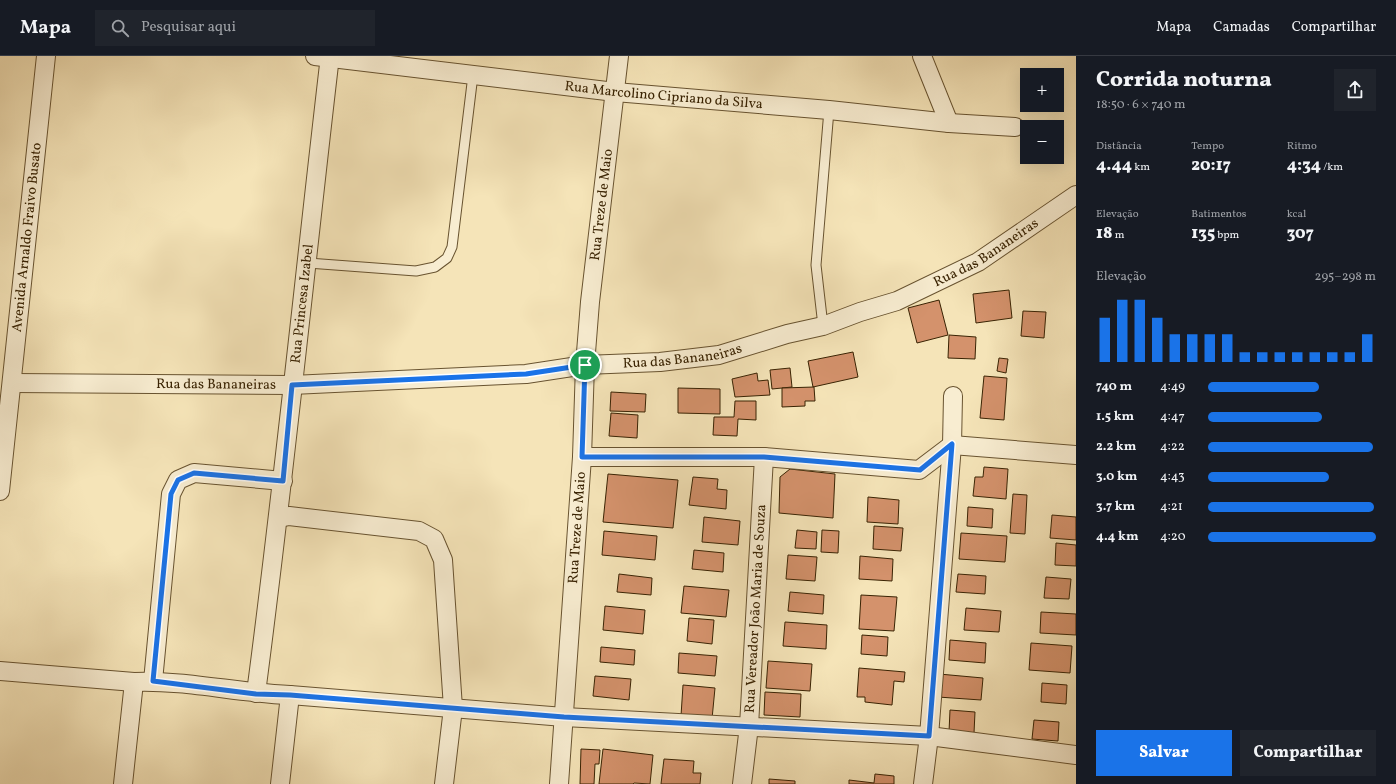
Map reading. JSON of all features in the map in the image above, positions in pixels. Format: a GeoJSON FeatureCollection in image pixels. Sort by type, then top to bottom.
{"type":"FeatureCollection","features":[{"type":"Feature","properties":{"kind":"street","name":"Avenida Arnaldo Fraivo Busato"},"geometry":{"type":"LineString","coordinates":[[0,490],[13,383],[46,56]]}},
{"type":"Feature","properties":{"kind":"street","name":"Rua Treze de Maio"},"geometry":{"type":"LineString","coordinates":[[559,784],[582,457],[585,365],[590,302],[619,56]]}},
{"type":"Feature","properties":{"kind":"street"},"geometry":{"type":"LineString","coordinates":[[922,56],[949,123]]}},
{"type":"Feature","properties":{"kind":"street","name":"Rua Marcolino Cipriano da Silva"},"geometry":{"type":"LineString","coordinates":[[325,57],[615,92],[829,110],[949,123],[1015,127]]}},
{"type":"Feature","properties":{"kind":"street","name":"Rua Princesa Izabel"},"geometry":{"type":"LineString","coordinates":[[256,694],[279,518],[292,385],[308,263],[325,57]]}},
{"type":"Feature","properties":{"kind":"street","name":"Rua das Bananeiras"},"geometry":{"type":"LineString","coordinates":[[13,383],[292,385],[526,374],[585,365],[660,362],[719,355],[788,334],[823,326],[860,312],[897,301],[978,262],[1076,195]]}},
{"type":"Feature","properties":{"kind":"street"},"geometry":{"type":"LineString","coordinates":[[923,784],[929,736],[952,444],[952,396]]}},
{"type":"Feature","properties":{"kind":"street"},"geometry":{"type":"LineString","coordinates":[[582,457],[764,457],[920,470],[952,444],[1076,455]]}},
{"type":"Feature","properties":{"kind":"street","name":"Rua Vereador João Maria de Souza"},"geometry":{"type":"LineString","coordinates":[[742,784],[748,726],[764,457]]}},
{"type":"Feature","properties":{"kind":"street"},"geometry":{"type":"LineString","coordinates":[[153,681],[171,494],[178,480],[194,473],[283,481]]}},
{"type":"Feature","properties":{"kind":"street"},"geometry":{"type":"LineString","coordinates":[[279,518],[289,516],[418,531],[434,539],[443,560],[453,708],[444,784]]}},
{"type":"Feature","properties":{"kind":"street"},"geometry":{"type":"LineString","coordinates":[[0,671],[134,682],[153,681],[256,694],[290,695],[564,717],[929,736],[1076,755]]}},
{"type":"Feature","properties":{"kind":"street"},"geometry":{"type":"LineString","coordinates":[[123,784],[134,682]]}},
{"type":"Feature","properties":{"kind":"street"},"geometry":{"type":"LineString","coordinates":[[280,784],[290,695]]}},
{"type":"Feature","properties":{"kind":"lane"},"geometry":{"type":"LineString","coordinates":[[308,263],[416,271],[435,267],[447,258],[452,247],[473,75]]}},
{"type":"Feature","properties":{"kind":"lane"},"geometry":{"type":"LineString","coordinates":[[823,326],[816,265],[829,110]]}},
{"type":"Feature","properties":{"kind":"building"},"geometry":{"type":"Polygon","coordinates":[[[1009,290],[1012,318],[976,323],[973,294],[1009,290]]]}},
{"type":"Feature","properties":{"kind":"building"},"geometry":{"type":"Polygon","coordinates":[[[939,300],[948,335],[917,343],[908,308],[939,300]]]}},
{"type":"Feature","properties":{"kind":"building"},"geometry":{"type":"Polygon","coordinates":[[[1023,311],[1046,312],[1044,338],[1021,336],[1023,311]]]}},
{"type":"Feature","properties":{"kind":"building"},"geometry":{"type":"Polygon","coordinates":[[[949,335],[976,337],[975,359],[948,358],[949,335]]]}},
{"type":"Feature","properties":{"kind":"building"},"geometry":{"type":"Polygon","coordinates":[[[853,352],[858,377],[813,387],[808,361],[853,352]]]}},
{"type":"Feature","properties":{"kind":"building"},"geometry":{"type":"Polygon","coordinates":[[[999,358],[1008,359],[1006,373],[997,371],[999,358]]]}},
{"type":"Feature","properties":{"kind":"building"},"geometry":{"type":"Polygon","coordinates":[[[790,368],[792,387],[772,389],[770,370],[790,368]]]}},
{"type":"Feature","properties":{"kind":"building"},"geometry":{"type":"Polygon","coordinates":[[[757,373],[758,381],[768,380],[770,395],[735,397],[732,379],[757,373]]]}},
{"type":"Feature","properties":{"kind":"building"},"geometry":{"type":"Polygon","coordinates":[[[984,376],[1007,378],[1004,420],[980,418],[984,376]]]}},
{"type":"Feature","properties":{"kind":"building"},"geometry":{"type":"Polygon","coordinates":[[[814,387],[815,401],[805,401],[805,406],[782,407],[782,388],[814,387]]]}},
{"type":"Feature","properties":{"kind":"building"},"geometry":{"type":"Polygon","coordinates":[[[678,388],[720,389],[720,414],[678,413],[678,388]]]}},
{"type":"Feature","properties":{"kind":"building"},"geometry":{"type":"Polygon","coordinates":[[[611,392],[646,394],[645,412],[610,411],[611,392]]]}},
{"type":"Feature","properties":{"kind":"building"},"geometry":{"type":"Polygon","coordinates":[[[735,401],[756,401],[756,420],[738,419],[737,436],[713,435],[714,417],[734,417],[735,401]]]}},
{"type":"Feature","properties":{"kind":"building"},"geometry":{"type":"Polygon","coordinates":[[[611,413],[638,415],[637,438],[609,436],[611,413]]]}},
{"type":"Feature","properties":{"kind":"building"},"geometry":{"type":"Polygon","coordinates":[[[984,467],[1008,469],[1006,499],[973,496],[975,477],[983,477],[984,467]]]}},
{"type":"Feature","properties":{"kind":"building"},"geometry":{"type":"Polygon","coordinates":[[[790,469],[835,474],[833,518],[779,513],[780,477],[790,469]]]}},
{"type":"Feature","properties":{"kind":"building"},"geometry":{"type":"Polygon","coordinates":[[[608,474],[678,480],[673,528],[603,522],[608,474]]]}},
{"type":"Feature","properties":{"kind":"building"},"geometry":{"type":"Polygon","coordinates":[[[693,477],[718,479],[717,489],[727,490],[726,509],[689,505],[693,477]]]}},
{"type":"Feature","properties":{"kind":"building"},"geometry":{"type":"Polygon","coordinates":[[[1013,494],[1027,495],[1025,534],[1010,533],[1013,494]]]}},
{"type":"Feature","properties":{"kind":"building"},"geometry":{"type":"Polygon","coordinates":[[[868,497],[899,500],[898,524],[867,522],[868,497]]]}},
{"type":"Feature","properties":{"kind":"building"},"geometry":{"type":"Polygon","coordinates":[[[968,507],[993,509],[992,528],[967,526],[968,507]]]}},
{"type":"Feature","properties":{"kind":"building"},"geometry":{"type":"Polygon","coordinates":[[[1052,515],[1076,517],[1076,540],[1050,538],[1052,515]]]}},
{"type":"Feature","properties":{"kind":"building"},"geometry":{"type":"Polygon","coordinates":[[[704,517],[740,521],[738,545],[702,542],[704,517]]]}},
{"type":"Feature","properties":{"kind":"building"},"geometry":{"type":"Polygon","coordinates":[[[874,526],[903,528],[901,551],[873,549],[874,526]]]}},
{"type":"Feature","properties":{"kind":"building"},"geometry":{"type":"Polygon","coordinates":[[[797,530],[817,532],[816,549],[795,548],[797,530]]]}},
{"type":"Feature","properties":{"kind":"building"},"geometry":{"type":"Polygon","coordinates":[[[822,530],[839,531],[838,553],[821,552],[822,530]]]}},
{"type":"Feature","properties":{"kind":"building"},"geometry":{"type":"Polygon","coordinates":[[[604,531],[657,536],[655,560],[602,555],[604,531]]]}},
{"type":"Feature","properties":{"kind":"building"},"geometry":{"type":"Polygon","coordinates":[[[961,533],[1007,536],[1005,562],[959,559],[961,533]]]}},
{"type":"Feature","properties":{"kind":"building"},"geometry":{"type":"Polygon","coordinates":[[[1056,543],[1076,545],[1076,566],[1055,565],[1056,543]]]}},
{"type":"Feature","properties":{"kind":"building"},"geometry":{"type":"Polygon","coordinates":[[[694,550],[724,553],[723,572],[692,569],[694,550]]]}},
{"type":"Feature","properties":{"kind":"building"},"geometry":{"type":"Polygon","coordinates":[[[788,555],[817,557],[815,581],[786,579],[788,555]]]}},
{"type":"Feature","properties":{"kind":"building"},"geometry":{"type":"Polygon","coordinates":[[[860,556],[893,559],[892,581],[859,579],[860,556]]]}},
{"type":"Feature","properties":{"kind":"building"},"geometry":{"type":"Polygon","coordinates":[[[619,574],[652,578],[651,595],[617,592],[619,574]]]}},
{"type":"Feature","properties":{"kind":"building"},"geometry":{"type":"Polygon","coordinates":[[[958,574],[986,576],[985,594],[956,592],[958,574]]]}},
{"type":"Feature","properties":{"kind":"building"},"geometry":{"type":"Polygon","coordinates":[[[1046,577],[1071,579],[1069,599],[1044,598],[1046,577]]]}},
{"type":"Feature","properties":{"kind":"building"},"geometry":{"type":"Polygon","coordinates":[[[684,586],[729,590],[726,617],[681,613],[684,586]]]}},
{"type":"Feature","properties":{"kind":"building"},"geometry":{"type":"Polygon","coordinates":[[[790,592],[824,595],[823,614],[788,611],[790,592]]]}},
{"type":"Feature","properties":{"kind":"building"},"geometry":{"type":"Polygon","coordinates":[[[861,595],[897,597],[894,631],[859,629],[861,595]]]}},
{"type":"Feature","properties":{"kind":"building"},"geometry":{"type":"Polygon","coordinates":[[[605,606],[645,610],[643,634],[603,630],[605,606]]]}},
{"type":"Feature","properties":{"kind":"building"},"geometry":{"type":"Polygon","coordinates":[[[966,608],[1001,611],[999,632],[964,630],[966,608]]]}},
{"type":"Feature","properties":{"kind":"building"},"geometry":{"type":"Polygon","coordinates":[[[1041,612],[1076,614],[1076,635],[1040,633],[1041,612]]]}},
{"type":"Feature","properties":{"kind":"building"},"geometry":{"type":"Polygon","coordinates":[[[689,618],[714,620],[712,644],[687,641],[689,618]]]}},
{"type":"Feature","properties":{"kind":"building"},"geometry":{"type":"Polygon","coordinates":[[[785,622],[827,625],[826,649],[783,646],[785,622]]]}},
{"type":"Feature","properties":{"kind":"building"},"geometry":{"type":"Polygon","coordinates":[[[862,635],[888,637],[887,656],[861,654],[862,635]]]}},
{"type":"Feature","properties":{"kind":"building"},"geometry":{"type":"Polygon","coordinates":[[[950,640],[986,643],[985,663],[949,660],[950,640]]]}},
{"type":"Feature","properties":{"kind":"building"},"geometry":{"type":"Polygon","coordinates":[[[1031,643],[1072,646],[1070,673],[1029,670],[1031,643]]]}},
{"type":"Feature","properties":{"kind":"building"},"geometry":{"type":"Polygon","coordinates":[[[601,647],[635,650],[634,665],[600,662],[601,647]]]}},
{"type":"Feature","properties":{"kind":"building"},"geometry":{"type":"Polygon","coordinates":[[[679,653],[717,656],[715,676],[678,673],[679,653]]]}},
{"type":"Feature","properties":{"kind":"building"},"geometry":{"type":"Polygon","coordinates":[[[768,661],[812,664],[810,691],[766,688],[768,661]]]}},
{"type":"Feature","properties":{"kind":"building"},"geometry":{"type":"Polygon","coordinates":[[[859,668],[905,672],[904,682],[894,681],[892,705],[865,702],[865,697],[857,697],[859,668]]]}},
{"type":"Feature","properties":{"kind":"building"},"geometry":{"type":"Polygon","coordinates":[[[939,674],[983,678],[981,700],[938,697],[939,674]]]}},
{"type":"Feature","properties":{"kind":"building"},"geometry":{"type":"Polygon","coordinates":[[[595,676],[631,679],[629,700],[593,696],[595,676]]]}},
{"type":"Feature","properties":{"kind":"building"},"geometry":{"type":"Polygon","coordinates":[[[1042,683],[1067,685],[1066,704],[1041,702],[1042,683]]]}},
{"type":"Feature","properties":{"kind":"building"},"geometry":{"type":"Polygon","coordinates":[[[683,685],[715,688],[712,719],[681,716],[683,685]]]}},
{"type":"Feature","properties":{"kind":"building"},"geometry":{"type":"Polygon","coordinates":[[[765,692],[801,694],[800,717],[764,715],[765,692]]]}},
{"type":"Feature","properties":{"kind":"building"},"geometry":{"type":"Polygon","coordinates":[[[950,710],[975,712],[974,733],[949,732],[950,710]]]}},
{"type":"Feature","properties":{"kind":"building"},"geometry":{"type":"Polygon","coordinates":[[[1034,720],[1059,722],[1058,741],[1032,739],[1034,720]]]}},
{"type":"Feature","properties":{"kind":"building"},"geometry":{"type":"Polygon","coordinates":[[[581,749],[600,750],[599,764],[595,764],[594,784],[580,784],[581,749]]]}},
{"type":"Feature","properties":{"kind":"building"},"geometry":{"type":"Polygon","coordinates":[[[603,749],[653,755],[650,784],[599,784],[603,749]]]}},
{"type":"Feature","properties":{"kind":"building"},"geometry":{"type":"Polygon","coordinates":[[[664,759],[694,761],[693,773],[701,773],[700,784],[661,784],[664,759]]]}},
{"type":"Feature","properties":{"kind":"building"},"geometry":{"type":"Polygon","coordinates":[[[875,774],[894,776],[894,784],[849,784],[849,780],[874,783],[875,774]]]}},
{"type":"Feature","properties":{"kind":"building"},"geometry":{"type":"Polygon","coordinates":[[[769,779],[795,781],[795,784],[769,784],[769,779]]]}},
{"type":"Feature","properties":{"kind":"route"},"geometry":{"type":"LineString","coordinates":[[585,365],[582,457],[764,457],[920,470],[952,444],[929,736],[564,717],[290,695],[256,694],[153,681],[171,494],[178,480],[194,473],[283,481],[292,385],[526,374],[585,365]]}}]}
